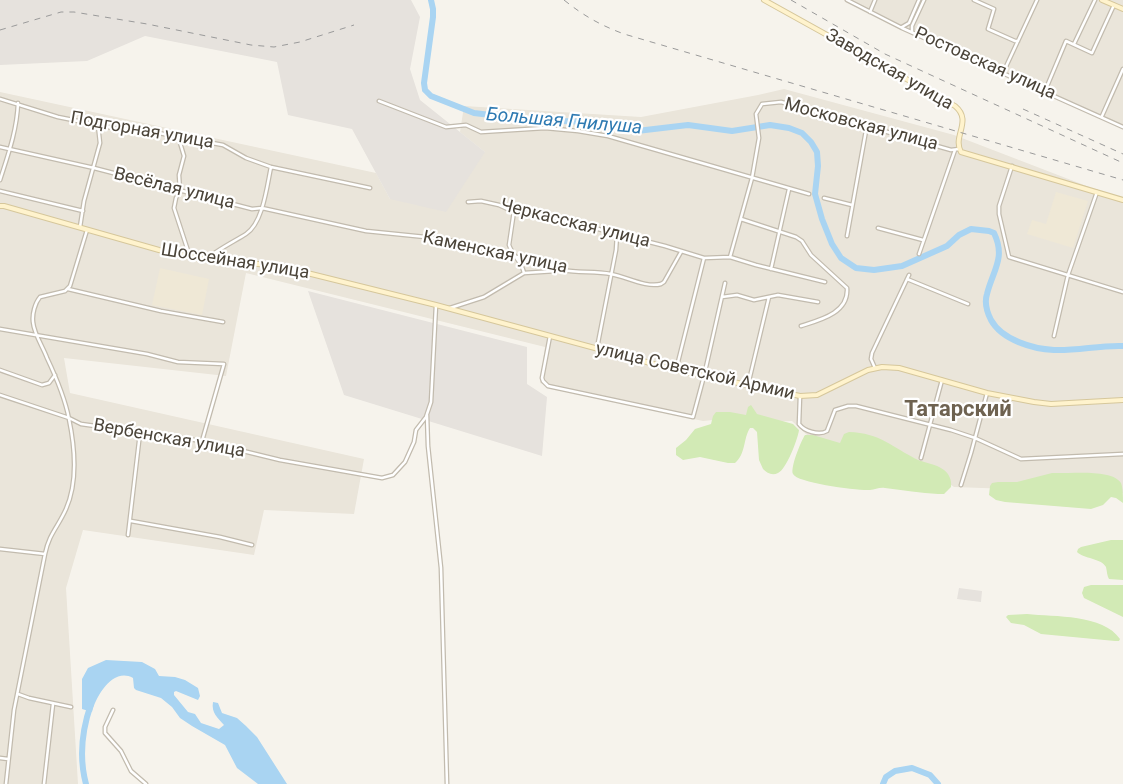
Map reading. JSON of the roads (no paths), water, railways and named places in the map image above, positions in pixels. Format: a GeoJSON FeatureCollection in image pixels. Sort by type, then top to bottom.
{"type":"FeatureCollection","features":[{"type":"Feature","properties":{"kind":"main road","name":"Заводская улица"},"geometry":{"type":"LineString","coordinates":[[764,0],[955,106],[960,111],[963,121],[957,150]]}},
{"type":"Feature","properties":{"kind":"main road"},"geometry":{"type":"LineString","coordinates":[[1102,0],[1123,9]]}},
{"type":"Feature","properties":{"kind":"main road"},"geometry":{"type":"LineString","coordinates":[[957,150],[1123,200]]}},
{"type":"Feature","properties":{"kind":"main road","name":"Шоссейная улица"},"geometry":{"type":"LineString","coordinates":[[0,206],[190,257],[279,266],[471,314]]}},
{"type":"Feature","properties":{"kind":"main road","name":"улица Советской Армии"},"geometry":{"type":"LineString","coordinates":[[471,314],[597,350],[676,370],[800,396],[817,395],[875,368],[882,367],[899,368],[987,393],[1051,404],[1123,400]]}},
{"type":"Feature","properties":{"kind":"street","name":"Ростовская улица"},"geometry":{"type":"LineString","coordinates":[[847,0],[902,28],[1123,127]]}},
{"type":"Feature","properties":{"kind":"street"},"geometry":{"type":"LineString","coordinates":[[870,12],[875,0]]}},
{"type":"Feature","properties":{"kind":"street"},"geometry":{"type":"LineString","coordinates":[[902,28],[909,23],[919,0]]}},
{"type":"Feature","properties":{"kind":"street"},"geometry":{"type":"LineString","coordinates":[[912,32],[912,26],[924,0]]}},
{"type":"Feature","properties":{"kind":"street"},"geometry":{"type":"LineString","coordinates":[[974,0],[994,9],[988,29],[1018,41]]}},
{"type":"Feature","properties":{"kind":"street"},"geometry":{"type":"LineString","coordinates":[[1003,73],[1037,0]]}},
{"type":"Feature","properties":{"kind":"street"},"geometry":{"type":"LineString","coordinates":[[1074,44],[1094,0]]}},
{"type":"Feature","properties":{"kind":"street"},"geometry":{"type":"LineString","coordinates":[[1045,91],[1066,41],[1092,53],[1114,5]]}},
{"type":"Feature","properties":{"kind":"street"},"geometry":{"type":"LineString","coordinates":[[1102,116],[1123,69]]}},
{"type":"Feature","properties":{"kind":"street","name":"Подгорная улица"},"geometry":{"type":"LineString","coordinates":[[0,99],[58,116],[98,125],[178,136],[223,145],[246,158],[271,166],[370,188]]}},
{"type":"Feature","properties":{"kind":"street"},"geometry":{"type":"LineString","coordinates":[[379,101],[446,126],[466,124],[481,132],[545,128],[608,136],[809,194]]}},
{"type":"Feature","properties":{"kind":"street","name":"Московская улица"},"geometry":{"type":"LineString","coordinates":[[752,178],[759,138],[756,114],[762,104],[781,102],[957,150]]}},
{"type":"Feature","properties":{"kind":"street"},"geometry":{"type":"LineString","coordinates":[[0,180],[10,149],[18,114],[18,103]]}},
{"type":"Feature","properties":{"kind":"street"},"geometry":{"type":"LineString","coordinates":[[80,227],[100,143],[98,125]]}},
{"type":"Feature","properties":{"kind":"street"},"geometry":{"type":"LineString","coordinates":[[847,236],[867,125]]}},
{"type":"Feature","properties":{"kind":"street"},"geometry":{"type":"LineString","coordinates":[[178,136],[184,156],[179,175],[180,191],[174,208],[190,257]]}},
{"type":"Feature","properties":{"kind":"street","name":"Весёлая улица"},"geometry":{"type":"LineString","coordinates":[[0,147],[94,168],[252,209],[262,208],[349,228]]}},
{"type":"Feature","properties":{"kind":"street"},"geometry":{"type":"LineString","coordinates":[[919,254],[957,150]]}},
{"type":"Feature","properties":{"kind":"street"},"geometry":{"type":"LineString","coordinates":[[207,260],[211,255],[248,233],[256,223],[262,208],[271,166]]}},
{"type":"Feature","properties":{"kind":"street"},"geometry":{"type":"LineString","coordinates":[[1012,166],[999,206],[999,214],[1009,257],[1123,292]]}},
{"type":"Feature","properties":{"kind":"street"},"geometry":{"type":"LineString","coordinates":[[752,178],[730,256],[771,269],[825,282]]}},
{"type":"Feature","properties":{"kind":"street"},"geometry":{"type":"LineString","coordinates":[[771,269],[789,189]]}},
{"type":"Feature","properties":{"kind":"street"},"geometry":{"type":"LineString","coordinates":[[0,191],[83,211]]}},
{"type":"Feature","properties":{"kind":"street"},"geometry":{"type":"LineString","coordinates":[[1054,336],[1068,275],[1097,192]]}},
{"type":"Feature","properties":{"kind":"street"},"geometry":{"type":"LineString","coordinates":[[824,198],[852,205]]}},
{"type":"Feature","properties":{"kind":"street","name":"Черкасская улица"},"geometry":{"type":"LineString","coordinates":[[468,202],[481,201],[514,211],[539,214],[665,246],[704,258],[730,256]]}},
{"type":"Feature","properties":{"kind":"street"},"geometry":{"type":"LineString","coordinates":[[514,211],[509,245],[515,257],[521,263],[524,273]]}},
{"type":"Feature","properties":{"kind":"street"},"geometry":{"type":"LineString","coordinates":[[740,219],[796,237],[802,241],[811,255],[847,288],[847,296],[839,310],[801,326]]}},
{"type":"Feature","properties":{"kind":"street","name":"Каменская улица"},"geometry":{"type":"LineString","coordinates":[[349,228],[445,239],[541,263],[560,270],[611,274],[654,285],[661,284],[681,252]]}},
{"type":"Feature","properties":{"kind":"street"},"geometry":{"type":"LineString","coordinates":[[878,228],[924,240]]}},
{"type":"Feature","properties":{"kind":"street"},"geometry":{"type":"LineString","coordinates":[[68,289],[87,230]]}},
{"type":"Feature","properties":{"kind":"street"},"geometry":{"type":"LineString","coordinates":[[597,350],[617,234]]}},
{"type":"Feature","properties":{"kind":"street"},"geometry":{"type":"LineString","coordinates":[[676,370],[704,258]]}},
{"type":"Feature","properties":{"kind":"street"},"geometry":{"type":"LineString","coordinates":[[449,308],[484,297],[524,273],[560,270]]}},
{"type":"Feature","properties":{"kind":"street"},"geometry":{"type":"LineString","coordinates":[[875,368],[871,359],[872,352],[909,275]]}},
{"type":"Feature","properties":{"kind":"street"},"geometry":{"type":"LineString","coordinates":[[907,279],[968,304]]}},
{"type":"Feature","properties":{"kind":"street"},"geometry":{"type":"LineString","coordinates":[[550,336],[542,378],[548,386],[693,417],[725,283]]}},
{"type":"Feature","properties":{"kind":"street"},"geometry":{"type":"LineString","coordinates":[[6,784],[14,710],[48,539],[65,511],[73,487],[74,464],[69,418],[55,375],[33,320],[38,300],[44,296],[68,289],[160,311],[223,322]]}},
{"type":"Feature","properties":{"kind":"street"},"geometry":{"type":"LineString","coordinates":[[722,298],[737,295],[754,300],[785,295],[818,302]]}},
{"type":"Feature","properties":{"kind":"street"},"geometry":{"type":"LineString","coordinates":[[748,385],[770,296]]}},
{"type":"Feature","properties":{"kind":"street"},"geometry":{"type":"LineString","coordinates":[[436,305],[431,402],[427,414],[428,446],[441,568],[447,784]]}},
{"type":"Feature","properties":{"kind":"street"},"geometry":{"type":"LineString","coordinates":[[0,329],[147,354],[178,362],[224,364],[202,441]]}},
{"type":"Feature","properties":{"kind":"street"},"geometry":{"type":"LineString","coordinates":[[0,370],[42,385],[49,383],[55,375]]}},
{"type":"Feature","properties":{"kind":"street"},"geometry":{"type":"LineString","coordinates":[[920,458],[942,380]]}},
{"type":"Feature","properties":{"kind":"street"},"geometry":{"type":"LineString","coordinates":[[961,485],[987,393]]}},
{"type":"Feature","properties":{"kind":"street","name":"Вербенская улица"},"geometry":{"type":"LineString","coordinates":[[0,395],[69,418],[81,424],[202,441],[280,460],[371,477],[388,477],[399,469],[407,458],[414,442],[416,430],[427,414]]}},
{"type":"Feature","properties":{"kind":"street"},"geometry":{"type":"LineString","coordinates":[[800,396],[799,424],[802,428],[818,434],[827,431],[835,410],[848,406],[865,408],[951,430],[975,438],[1021,459],[1123,454]]}},
{"type":"Feature","properties":{"kind":"street"},"geometry":{"type":"LineString","coordinates":[[128,535],[140,433]]}},
{"type":"Feature","properties":{"kind":"street"},"geometry":{"type":"LineString","coordinates":[[131,521],[220,537],[252,545]]}},
{"type":"Feature","properties":{"kind":"street"},"geometry":{"type":"LineString","coordinates":[[0,549],[45,554]]}},
{"type":"Feature","properties":{"kind":"street"},"geometry":{"type":"LineString","coordinates":[[18,694],[71,707]]}},
{"type":"Feature","properties":{"kind":"street"},"geometry":{"type":"LineString","coordinates":[[44,784],[53,704]]}},
{"type":"Feature","properties":{"kind":"street"},"geometry":{"type":"LineString","coordinates":[[113,710],[105,727],[105,733],[121,751],[131,771],[146,784]]}},
{"type":"Feature","properties":{"kind":"street"},"geometry":{"type":"LineString","coordinates":[[0,758],[9,759]]}},
{"type":"Feature","properties":{"kind":"water"},"geometry":{"type":"Polygon","coordinates":[[[106,660],[142,662],[155,669],[159,676],[185,680],[198,688],[200,696],[198,700],[176,691],[174,695],[188,712],[195,714],[201,723],[219,729],[224,725],[213,709],[213,702],[218,703],[222,713],[237,718],[257,737],[287,784],[258,784],[237,768],[225,745],[180,718],[172,707],[161,698],[136,690],[133,678],[119,676],[112,680],[101,691],[92,712],[82,709],[82,679],[88,668],[106,660]]]}},
{"type":"Feature","properties":{"kind":"waterway","name":"Большая Гнилуша"},"geometry":{"type":"LineString","coordinates":[[431,0],[433,17],[424,83],[425,90],[431,96],[474,113],[532,120],[591,122],[637,131],[688,125],[732,131],[770,125],[789,128],[802,133],[817,152],[818,166],[815,194],[822,219],[832,244],[841,258],[856,268],[874,270],[902,266],[947,246],[959,235],[971,229],[989,231],[994,233],[999,250],[999,257],[986,297],[987,311],[996,327],[1010,338],[1037,348],[1063,350],[1123,346]]}},
{"type":"Feature","properties":{"kind":"waterway"},"geometry":{"type":"LineString","coordinates":[[86,784],[82,744],[91,704]]}},
{"type":"Feature","properties":{"kind":"waterway"},"geometry":{"type":"LineString","coordinates":[[883,784],[886,777],[895,771],[912,768],[930,775],[938,784]]}},
{"type":"Feature","properties":{"kind":"railway"},"geometry":{"type":"LineString","coordinates":[[564,0],[592,20],[624,34],[1123,180]]}},
{"type":"Feature","properties":{"kind":"railway"},"geometry":{"type":"LineString","coordinates":[[791,0],[885,54],[1123,163]]}},
{"type":"Feature","properties":{"kind":"railway"},"geometry":{"type":"LineString","coordinates":[[0,30],[61,12],[74,12],[147,24],[251,45],[274,47],[300,42],[354,25]]}},
{"type":"Feature","properties":{"kind":"railway"},"geometry":{"type":"LineString","coordinates":[[1023,109],[1123,154]]}},
{"type":"Feature","properties":{"kind":"district","name":"Татарский"},"geometry":{"type":"Point","coordinates":[958,410]}}]}
